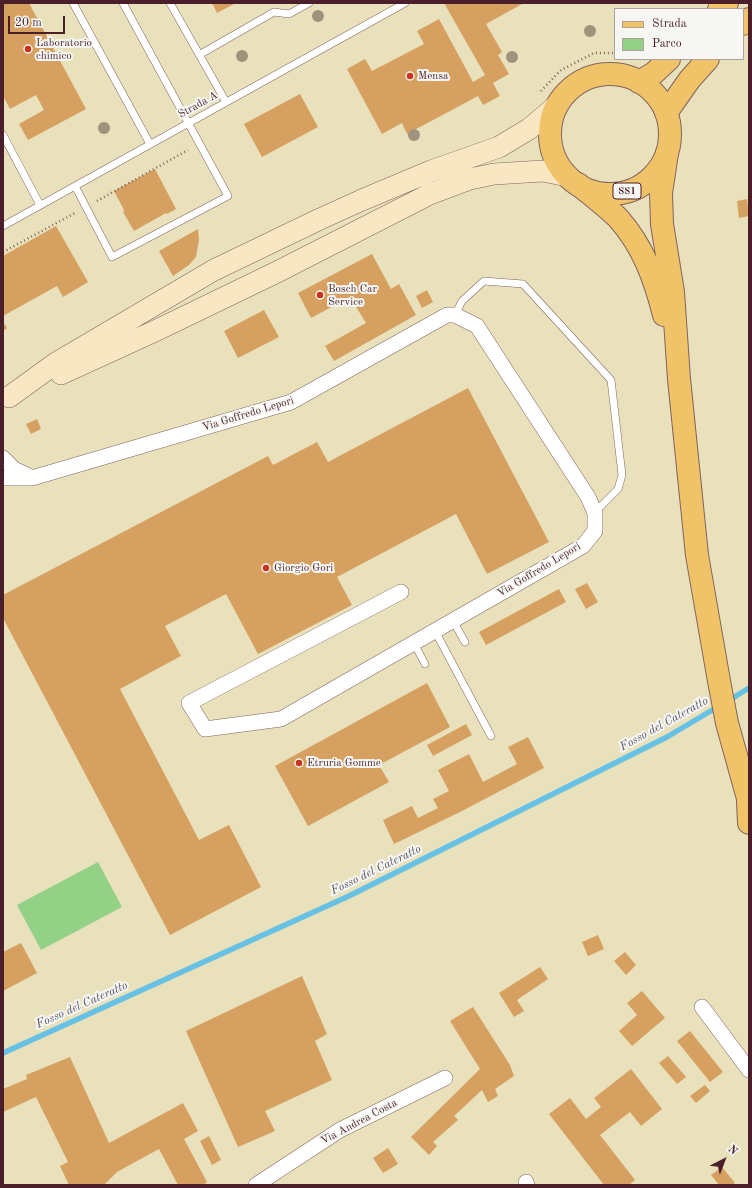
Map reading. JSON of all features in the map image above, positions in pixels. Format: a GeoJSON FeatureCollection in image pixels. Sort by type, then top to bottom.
{"type":"FeatureCollection","features":[{"type":"Feature","properties":{"kind":"main road"},"geometry":{"type":"LineString","coordinates":[[639,82],[654,73],[668,60]]}},
{"type":"Feature","properties":{"kind":"main road"},"geometry":{"type":"LineString","coordinates":[[666,114],[690,79],[707,60]]}},
{"type":"Feature","properties":{"kind":"main road","name":"SS1"},"geometry":{"type":"LineString","coordinates":[[573,180],[594,191],[612,194],[630,190],[646,182],[658,169],[667,153],[670,133],[666,114],[658,98],[645,85],[629,77],[611,73],[595,75],[580,81],[568,91],[556,106],[550,124],[550,143],[557,161],[573,180],[618,218],[638,244],[658,287],[679,380]]}},
{"type":"Feature","properties":{"kind":"main road"},"geometry":{"type":"LineString","coordinates":[[5,397],[33,380],[56,363],[214,270],[320,219],[431,170],[499,147],[529,129],[556,106]]}},
{"type":"Feature","properties":{"kind":"main road"},"geometry":{"type":"LineString","coordinates":[[667,153],[661,193],[662,224],[673,292],[679,380],[697,555],[727,723],[746,790],[749,824]]}},
{"type":"Feature","properties":{"kind":"main road"},"geometry":{"type":"LineString","coordinates":[[5,397],[162,327],[277,272],[430,194],[470,179],[494,174],[542,171],[573,180]]}},
{"type":"Feature","properties":{"kind":"street","name":"Via Goffredo Lepori"},"geometry":{"type":"LineString","coordinates":[[3,478],[32,478],[291,402],[446,315],[455,315],[477,326],[588,497],[594,512],[595,532],[583,546],[281,719],[205,729],[189,703],[401,592]]}},
{"type":"Feature","properties":{"kind":"street"},"geometry":{"type":"LineString","coordinates":[[3,458],[14,469],[32,478]]}},
{"type":"Feature","properties":{"kind":"street"},"geometry":{"type":"LineString","coordinates":[[702,1007],[749,1070]]}},
{"type":"Feature","properties":{"kind":"street","name":"Via Andrea Costa"},"geometry":{"type":"LineString","coordinates":[[256,1185],[340,1130],[445,1078]]}},
{"type":"Feature","properties":{"kind":"lane"},"geometry":{"type":"LineString","coordinates":[[73,3],[150,144]]}},
{"type":"Feature","properties":{"kind":"lane"},"geometry":{"type":"LineString","coordinates":[[75,186],[112,256],[228,196],[123,3]]}},
{"type":"Feature","properties":{"kind":"lane"},"geometry":{"type":"LineString","coordinates":[[170,3],[226,102]]}},
{"type":"Feature","properties":{"kind":"lane"},"geometry":{"type":"LineString","coordinates":[[199,55],[274,12],[289,14],[309,3]]}},
{"type":"Feature","properties":{"kind":"lane","name":"Strada A"},"geometry":{"type":"LineString","coordinates":[[3,226],[405,3]]}},
{"type":"Feature","properties":{"kind":"lane"},"geometry":{"type":"LineString","coordinates":[[3,135],[40,205]]}},
{"type":"Feature","properties":{"kind":"lane"},"geometry":{"type":"LineString","coordinates":[[455,315],[462,301],[484,281],[524,284],[611,380],[622,475],[618,489],[594,512]]}},
{"type":"Feature","properties":{"kind":"lane"},"geometry":{"type":"LineString","coordinates":[[453,621],[465,642]]}},
{"type":"Feature","properties":{"kind":"lane"},"geometry":{"type":"LineString","coordinates":[[435,631],[491,736]]}},
{"type":"Feature","properties":{"kind":"lane"},"geometry":{"type":"LineString","coordinates":[[414,643],[425,664]]}},
{"type":"Feature","properties":{"kind":"path"},"geometry":{"type":"LineString","coordinates":[[539,94],[542,88],[561,70],[594,53],[614,53]]}},
{"type":"Feature","properties":{"kind":"path"},"geometry":{"type":"LineString","coordinates":[[3,252],[200,144]]}},
{"type":"Feature","properties":{"kind":"green space"},"geometry":{"type":"Polygon","coordinates":[[[98,862],[122,907],[41,950],[17,905],[98,862]]]}},
{"type":"Feature","properties":{"kind":"building","name":"Laboratorio chimico"},"geometry":{"type":"Polygon","coordinates":[[[3,3],[29,3],[86,109],[28,140],[19,124],[44,110],[36,95],[10,109],[3,96],[3,3]]]}},
{"type":"Feature","properties":{"kind":"building"},"geometry":{"type":"Polygon","coordinates":[[[212,3],[236,3],[217,13],[212,3]]]}},
{"type":"Feature","properties":{"kind":"building","name":"Mensa"},"geometry":{"type":"Polygon","coordinates":[[[444,3],[524,3],[486,24],[502,52],[498,55],[509,74],[493,83],[500,96],[483,105],[478,96],[407,134],[402,123],[382,134],[347,69],[365,59],[372,71],[424,44],[417,31],[439,19],[473,82],[485,75],[444,3]]]}},
{"type":"Feature","properties":{"kind":"building"},"geometry":{"type":"Polygon","coordinates":[[[300,94],[318,127],[262,157],[244,124],[300,94]]]}},
{"type":"Feature","properties":{"kind":"building"},"geometry":{"type":"Polygon","coordinates":[[[155,169],[176,209],[134,231],[123,212],[124,210],[114,191],[155,169]]]}},
{"type":"Feature","properties":{"kind":"building"},"geometry":{"type":"Polygon","coordinates":[[[747,199],[749,216],[739,218],[737,201],[747,199]]]}},
{"type":"Feature","properties":{"kind":"building"},"geometry":{"type":"Polygon","coordinates":[[[56,226],[88,282],[63,297],[57,286],[3,316],[3,256],[56,226]]]}},
{"type":"Feature","properties":{"kind":"building"},"geometry":{"type":"Polygon","coordinates":[[[198,229],[199,240],[196,257],[189,265],[173,276],[159,251],[198,229]]]}},
{"type":"Feature","properties":{"kind":"building"},"geometry":{"type":"Polygon","coordinates":[[[372,254],[391,289],[399,284],[416,315],[334,361],[325,346],[366,323],[350,297],[311,318],[298,293],[372,254]]]}},
{"type":"Feature","properties":{"kind":"building"},"geometry":{"type":"Polygon","coordinates":[[[427,290],[433,302],[422,308],[416,296],[427,290]]]}},
{"type":"Feature","properties":{"kind":"building"},"geometry":{"type":"Polygon","coordinates":[[[264,310],[279,337],[238,358],[224,331],[264,310]]]}},
{"type":"Feature","properties":{"kind":"building"},"geometry":{"type":"Polygon","coordinates":[[[3,322],[7,328],[3,331],[3,322]]]}},
{"type":"Feature","properties":{"kind":"building"},"geometry":{"type":"Polygon","coordinates":[[[468,388],[549,542],[487,574],[456,514],[337,577],[352,605],[258,654],[226,594],[165,626],[181,656],[120,689],[199,840],[229,825],[261,887],[170,935],[3,618],[3,595],[268,456],[273,465],[317,442],[328,462],[468,388]]]}},
{"type":"Feature","properties":{"kind":"building"},"geometry":{"type":"Polygon","coordinates":[[[37,419],[41,429],[31,434],[26,424],[37,419]]]}},
{"type":"Feature","properties":{"kind":"building"},"geometry":{"type":"Polygon","coordinates":[[[587,583],[598,602],[586,609],[575,589],[587,583]]]}},
{"type":"Feature","properties":{"kind":"building"},"geometry":{"type":"Polygon","coordinates":[[[559,589],[566,602],[486,645],[479,632],[559,589]]]}},
{"type":"Feature","properties":{"kind":"building"},"geometry":{"type":"Polygon","coordinates":[[[427,683],[450,727],[379,765],[389,782],[308,826],[275,766],[427,683]]]}},
{"type":"Feature","properties":{"kind":"building"},"geometry":{"type":"Polygon","coordinates":[[[466,724],[472,735],[433,756],[427,745],[466,724]]]}},
{"type":"Feature","properties":{"kind":"building"},"geometry":{"type":"Polygon","coordinates":[[[528,737],[544,768],[460,812],[394,844],[383,820],[412,806],[418,818],[438,808],[433,799],[449,791],[438,770],[469,754],[483,782],[517,764],[508,747],[528,737]]]}},
{"type":"Feature","properties":{"kind":"building"},"geometry":{"type":"Polygon","coordinates":[[[598,935],[604,949],[588,956],[582,942],[598,935]]]}},
{"type":"Feature","properties":{"kind":"building"},"geometry":{"type":"Polygon","coordinates":[[[21,943],[37,973],[3,991],[3,952],[21,943]]]}},
{"type":"Feature","properties":{"kind":"building"},"geometry":{"type":"Polygon","coordinates":[[[625,952],[636,965],[626,975],[614,961],[625,952]]]}},
{"type":"Feature","properties":{"kind":"building"},"geometry":{"type":"Polygon","coordinates":[[[540,967],[548,979],[517,1000],[524,1011],[514,1017],[499,993],[540,967]]]}},
{"type":"Feature","properties":{"kind":"building"},"geometry":{"type":"Polygon","coordinates":[[[302,976],[327,1034],[315,1041],[332,1080],[265,1111],[275,1131],[238,1147],[186,1031],[302,976]]]}},
{"type":"Feature","properties":{"kind":"building"},"geometry":{"type":"Polygon","coordinates":[[[642,991],[665,1018],[632,1046],[619,1031],[637,1015],[627,1003],[642,991]]]}},
{"type":"Feature","properties":{"kind":"building"},"geometry":{"type":"Polygon","coordinates":[[[473,1007],[510,1065],[514,1076],[495,1089],[498,1096],[488,1102],[482,1090],[454,1116],[458,1120],[433,1142],[437,1146],[429,1155],[411,1137],[480,1069],[450,1021],[473,1007]]]}},
{"type":"Feature","properties":{"kind":"building"},"geometry":{"type":"Polygon","coordinates":[[[690,1031],[723,1072],[710,1082],[677,1041],[690,1031]]]}},
{"type":"Feature","properties":{"kind":"building"},"geometry":{"type":"Polygon","coordinates":[[[668,1056],[686,1077],[677,1084],[659,1063],[668,1056]]]}},
{"type":"Feature","properties":{"kind":"building"},"geometry":{"type":"Polygon","coordinates":[[[70,1057],[109,1143],[183,1103],[198,1131],[184,1139],[207,1182],[203,1185],[178,1185],[159,1149],[117,1172],[104,1185],[69,1185],[60,1166],[68,1162],[36,1097],[3,1112],[3,1089],[27,1079],[26,1075],[70,1057]]]}},
{"type":"Feature","properties":{"kind":"building"},"geometry":{"type":"Polygon","coordinates":[[[631,1069],[662,1109],[641,1126],[630,1112],[600,1135],[635,1180],[629,1185],[604,1185],[549,1114],[570,1098],[586,1119],[601,1107],[594,1098],[631,1069]]]}},
{"type":"Feature","properties":{"kind":"building"},"geometry":{"type":"Polygon","coordinates":[[[705,1085],[710,1091],[696,1103],[690,1096],[705,1085]]]}},
{"type":"Feature","properties":{"kind":"building"},"geometry":{"type":"Polygon","coordinates":[[[209,1136],[221,1160],[212,1165],[200,1141],[209,1136]]]}},
{"type":"Feature","properties":{"kind":"building"},"geometry":{"type":"Polygon","coordinates":[[[388,1148],[398,1164],[383,1173],[373,1158],[388,1148]]]}},
{"type":"Feature","properties":{"kind":"building"},"geometry":{"type":"Polygon","coordinates":[[[722,1167],[735,1183],[732,1185],[719,1185],[711,1175],[722,1167]]]}},
{"type":"Feature","properties":{"kind":"waterway","name":"Fosso del Cateratto"},"geometry":{"type":"LineString","coordinates":[[728,701],[749,688]]}},
{"type":"Feature","properties":{"kind":"waterway","name":"Fosso del Cateratto"},"geometry":{"type":"LineString","coordinates":[[3,1053],[349,896],[667,737],[719,706]]}},
{"type":"Feature","properties":{"kind":"place","name":"Laboratorio chimico"},"geometry":{"type":"Point","coordinates":[28,49]}},
{"type":"Feature","properties":{"kind":"place","name":"Mensa"},"geometry":{"type":"Point","coordinates":[410,76]}},
{"type":"Feature","properties":{"kind":"place","name":"Bosch Car Service"},"geometry":{"type":"Point","coordinates":[320,295]}},
{"type":"Feature","properties":{"kind":"place","name":"Giorgio Gori"},"geometry":{"type":"Point","coordinates":[266,568]}},
{"type":"Feature","properties":{"kind":"place","name":"Etruria Gomme"},"geometry":{"type":"Point","coordinates":[299,763]}}]}
